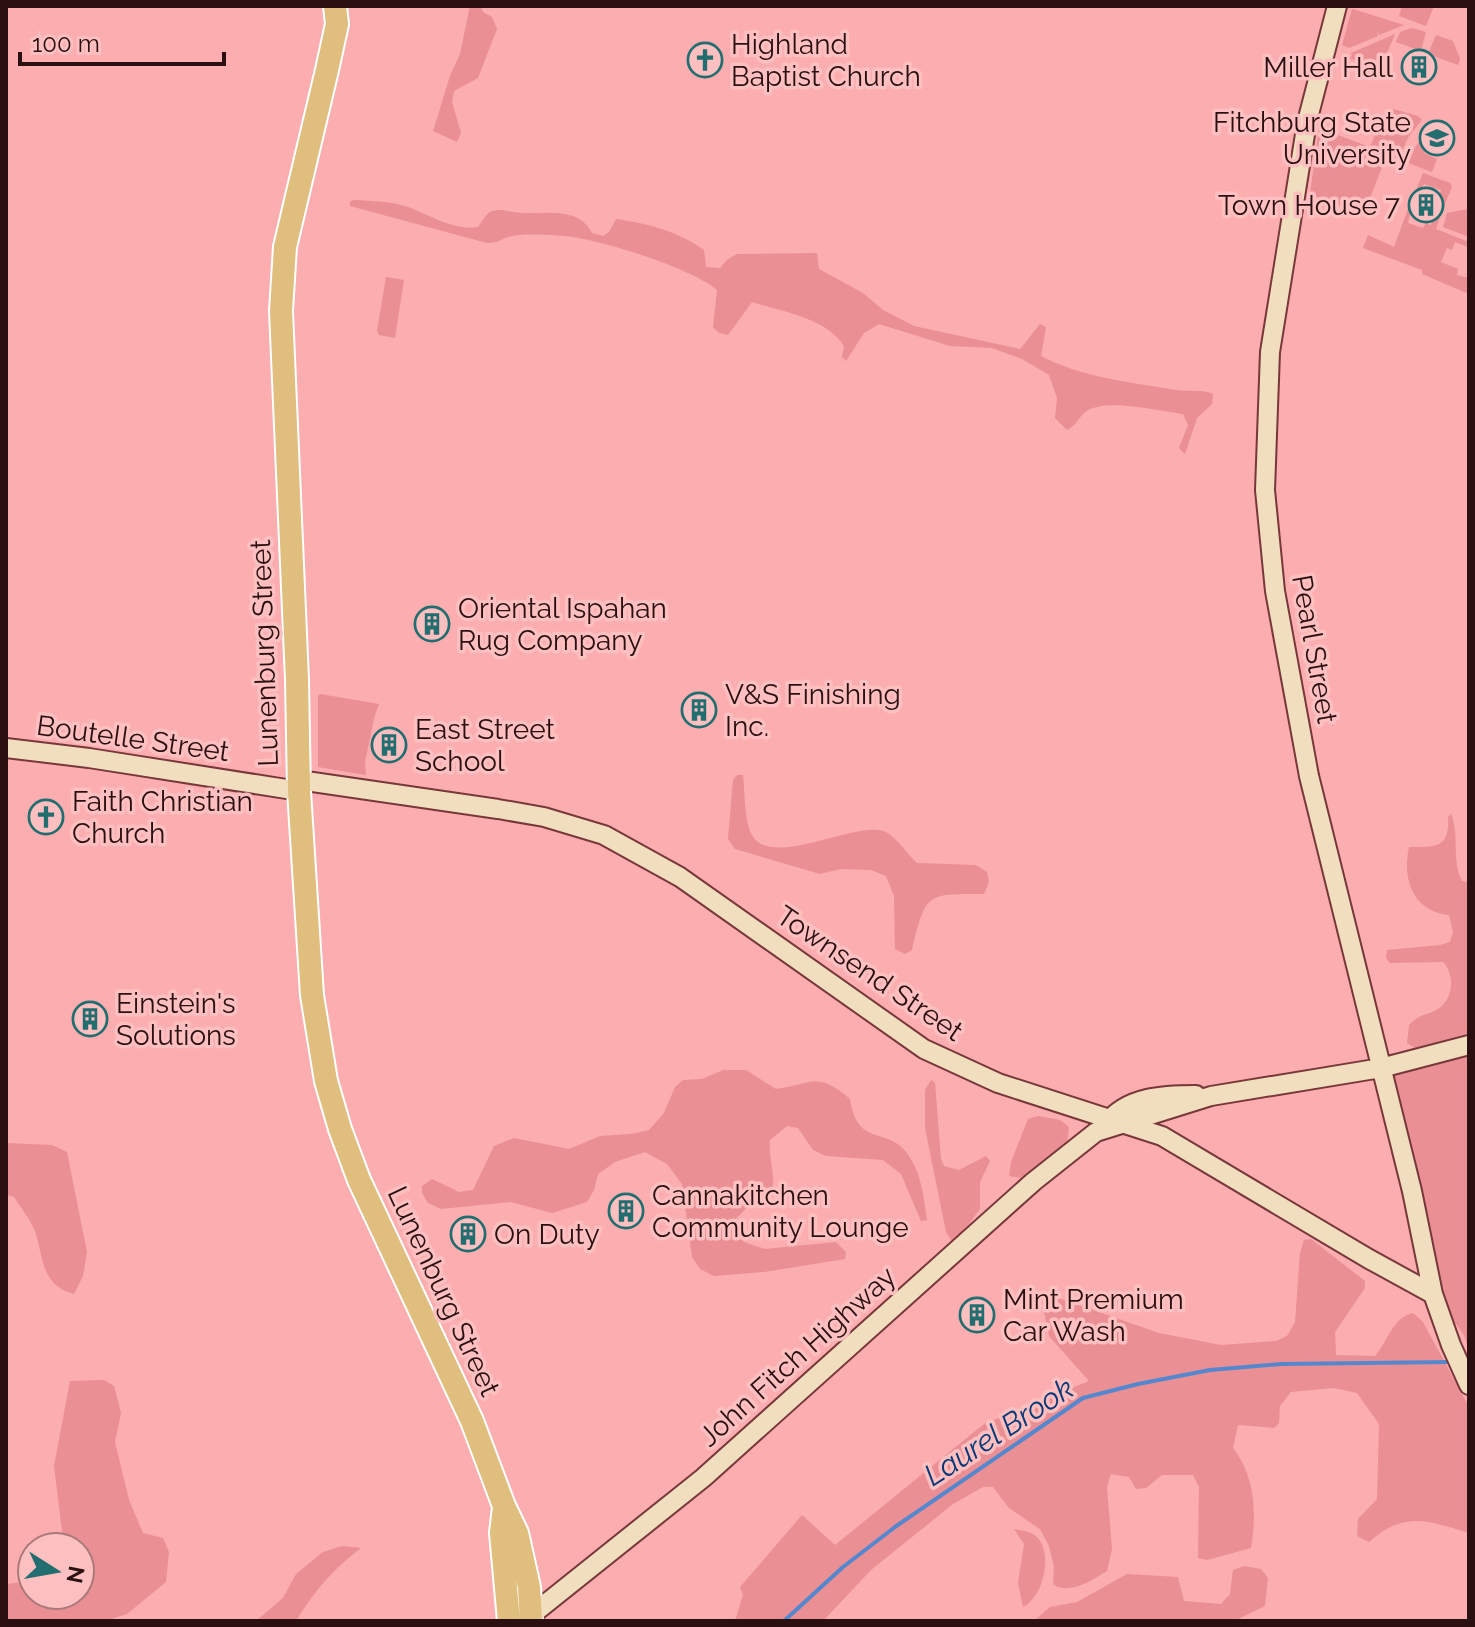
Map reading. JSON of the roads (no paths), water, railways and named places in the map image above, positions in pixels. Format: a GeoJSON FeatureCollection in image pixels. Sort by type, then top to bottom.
{"type":"FeatureCollection","features":[{"type":"Feature","properties":{"kind":"main road","name":"Lunenburg Street"},"geometry":{"type":"LineString","coordinates":[[335,6],[337,24],[286,243],[282,273],[282,359],[298,690],[299,786],[312,995],[329,1093],[359,1180],[479,1437],[522,1547],[524,1620]]}},
{"type":"Feature","properties":{"kind":"main road","name":"Pearl Street"},"geometry":{"type":"LineString","coordinates":[[1337,6],[1307,122],[1270,352],[1265,490],[1275,591],[1309,776],[1412,1191],[1433,1294]]}},
{"type":"Feature","properties":{"kind":"main road","name":"Boutelle Street"},"geometry":{"type":"LineString","coordinates":[[6,748],[299,786]]}},
{"type":"Feature","properties":{"kind":"main road","name":"Townsend Street"},"geometry":{"type":"LineString","coordinates":[[299,786],[498,809],[544,817],[604,835],[680,877],[924,1049],[998,1083],[1162,1136],[1433,1294]]}},
{"type":"Feature","properties":{"kind":"main road"},"geometry":{"type":"LineString","coordinates":[[1381,1068],[1469,1045]]}},
{"type":"Feature","properties":{"kind":"main road","name":"John Fitch Highway"},"geometry":{"type":"LineString","coordinates":[[524,1620],[703,1478],[1033,1182],[1080,1143],[1113,1122],[1124,1106],[1177,1095],[1211,1096],[1381,1068]]}},
{"type":"Feature","properties":{"kind":"main road"},"geometry":{"type":"LineString","coordinates":[[1433,1294],[1466,1380]]}},
{"type":"Feature","properties":{"kind":"waterway","name":"Laurel Brook"},"geometry":{"type":"LineString","coordinates":[[784,1621],[843,1567],[895,1527],[1083,1398],[1210,1370],[1281,1364],[1451,1362]]}},
{"type":"Feature","properties":{"kind":"place","name":"Highland Baptist Church"},"geometry":{"type":"Point","coordinates":[705,60]}},
{"type":"Feature","properties":{"kind":"place","name":"Miller Hall"},"geometry":{"type":"Point","coordinates":[1419,67]}},
{"type":"Feature","properties":{"kind":"place","name":"Fitchburg State University"},"geometry":{"type":"Point","coordinates":[1437,138]}},
{"type":"Feature","properties":{"kind":"place","name":"Town House 7"},"geometry":{"type":"Point","coordinates":[1426,205]}},
{"type":"Feature","properties":{"kind":"place","name":"Oriental Ispahan Rug Company"},"geometry":{"type":"Point","coordinates":[432,624]}},
{"type":"Feature","properties":{"kind":"place","name":"V&S Finishing Inc."},"geometry":{"type":"Point","coordinates":[699,710]}},
{"type":"Feature","properties":{"kind":"place","name":"East Street School"},"geometry":{"type":"Point","coordinates":[389,745]}},
{"type":"Feature","properties":{"kind":"place","name":"Faith Christian Church"},"geometry":{"type":"Point","coordinates":[46,817]}},
{"type":"Feature","properties":{"kind":"place","name":"Einstein's Solutions"},"geometry":{"type":"Point","coordinates":[90,1019]}},
{"type":"Feature","properties":{"kind":"place","name":"Cannakitchen Community Lounge"},"geometry":{"type":"Point","coordinates":[626,1211]}},
{"type":"Feature","properties":{"kind":"place","name":"On Duty"},"geometry":{"type":"Point","coordinates":[468,1234]}},
{"type":"Feature","properties":{"kind":"place","name":"Mint Premium Car Wash"},"geometry":{"type":"Point","coordinates":[977,1315]}}]}
